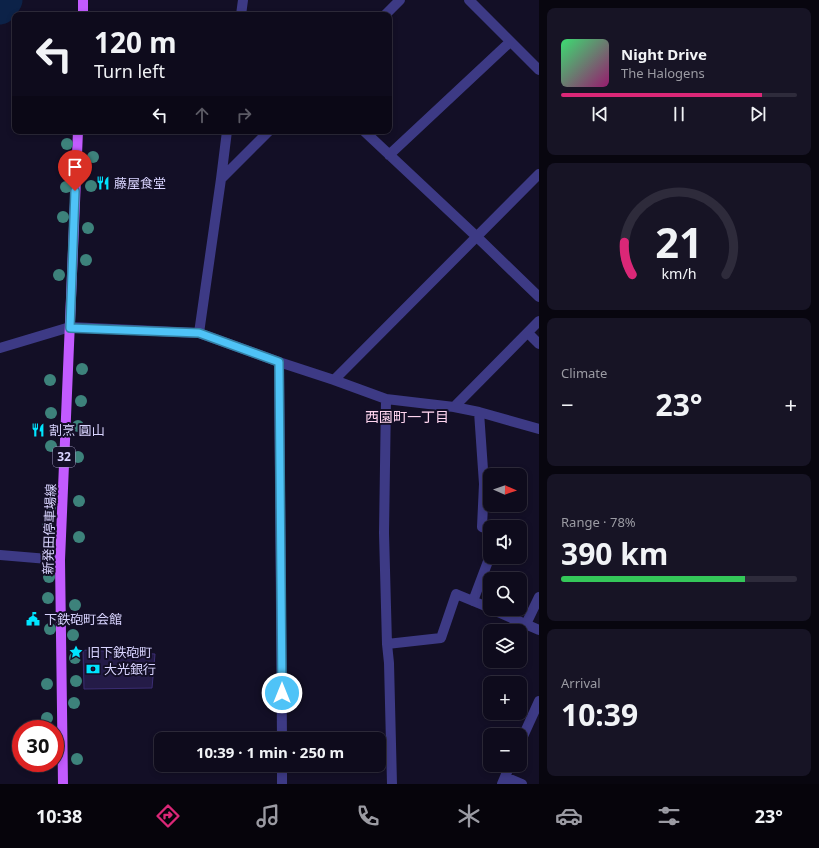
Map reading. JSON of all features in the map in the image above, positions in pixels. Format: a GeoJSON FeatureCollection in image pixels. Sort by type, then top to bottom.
{"type":"FeatureCollection","features":[{"type":"Feature","properties":{"kind":"main road"},"geometry":{"type":"LineString","coordinates":[[83,0],[83,12]]}},
{"type":"Feature","properties":{"kind":"main road","name":"新発田停車場線"},"geometry":{"type":"LineString","coordinates":[[63,784],[60,560],[78,134]]}},
{"type":"Feature","properties":{"kind":"street"},"geometry":{"type":"LineString","coordinates":[[241,12],[243,0]]}},
{"type":"Feature","properties":{"kind":"street"},"geometry":{"type":"LineString","coordinates":[[388,12],[400,0]]}},
{"type":"Feature","properties":{"kind":"street"},"geometry":{"type":"LineString","coordinates":[[469,0],[539,70]]}},
{"type":"Feature","properties":{"kind":"street"},"geometry":{"type":"LineString","coordinates":[[389,155],[510,42]]}},
{"type":"Feature","properties":{"kind":"street"},"geometry":{"type":"LineString","coordinates":[[199,333],[227,134]]}},
{"type":"Feature","properties":{"kind":"street"},"geometry":{"type":"LineString","coordinates":[[221,179],[266,134]]}},
{"type":"Feature","properties":{"kind":"street"},"geometry":{"type":"LineString","coordinates":[[367,134],[539,297]]}},
{"type":"Feature","properties":{"kind":"street"},"geometry":{"type":"LineString","coordinates":[[334,380],[539,174]]}},
{"type":"Feature","properties":{"kind":"street"},"geometry":{"type":"LineString","coordinates":[[454,407],[539,321]]}},
{"type":"Feature","properties":{"kind":"street"},"geometry":{"type":"LineString","coordinates":[[0,348],[70,328],[199,333],[386,399],[454,407],[479,412],[539,429]]}},
{"type":"Feature","properties":{"kind":"street"},"geometry":{"type":"LineString","coordinates":[[528,333],[539,344]]}},
{"type":"Feature","properties":{"kind":"street"},"geometry":{"type":"LineString","coordinates":[[279,362],[282,732]]}},
{"type":"Feature","properties":{"kind":"street"},"geometry":{"type":"LineString","coordinates":[[386,399],[384,533],[392,784]]}},
{"type":"Feature","properties":{"kind":"street"},"geometry":{"type":"LineString","coordinates":[[479,412],[484,484],[483,527]]}},
{"type":"Feature","properties":{"kind":"street"},"geometry":{"type":"LineString","coordinates":[[0,555],[60,560]]}},
{"type":"Feature","properties":{"kind":"street"},"geometry":{"type":"LineString","coordinates":[[473,601],[487,564]]}},
{"type":"Feature","properties":{"kind":"street"},"geometry":{"type":"LineString","coordinates":[[387,644],[440,638],[456,594],[483,605]]}},
{"type":"Feature","properties":{"kind":"street"},"geometry":{"type":"LineString","coordinates":[[507,616],[526,624],[539,597]]}},
{"type":"Feature","properties":{"kind":"street"},"geometry":{"type":"LineString","coordinates":[[527,624],[539,630]]}},
{"type":"Feature","properties":{"kind":"street"},"geometry":{"type":"LineString","coordinates":[[527,728],[539,701]]}},
{"type":"Feature","properties":{"kind":"street"},"geometry":{"type":"LineString","coordinates":[[282,772],[282,784]]}},
{"type":"Feature","properties":{"kind":"street"},"geometry":{"type":"LineString","coordinates":[[503,780],[522,784]]}},
{"type":"Feature","properties":{"kind":"building"},"geometry":{"type":"Polygon","coordinates":[[[83,650],[155,654],[152,688],[84,689],[83,650]]]}},
{"type":"Feature","properties":{"kind":"waterway"},"geometry":{"type":"LineString","coordinates":[[0,8],[6,0]]}},
{"type":"Feature","properties":{"kind":"place","name":"藤屋食堂"},"geometry":{"type":"Point","coordinates":[103,183]}},
{"type":"Feature","properties":{"kind":"place","name":"割烹 圓山"},"geometry":{"type":"Point","coordinates":[38,430]}},
{"type":"Feature","properties":{"kind":"place","name":"下鉄砲町会館"},"geometry":{"type":"Point","coordinates":[33,619]}},
{"type":"Feature","properties":{"kind":"place","name":"旧下鉄砲町"},"geometry":{"type":"Point","coordinates":[76,652]}},
{"type":"Feature","properties":{"kind":"place","name":"大光銀行"},"geometry":{"type":"Point","coordinates":[93,669]}},
{"type":"Feature","properties":{"kind":"district","name":"西園町一丁目"},"geometry":{"type":"Point","coordinates":[407,417]}},
{"type":"Feature","properties":{"kind":"route"},"geometry":{"type":"LineString","coordinates":[[75,191],[70,328],[199,333],[279,362],[282,693]]}}]}
